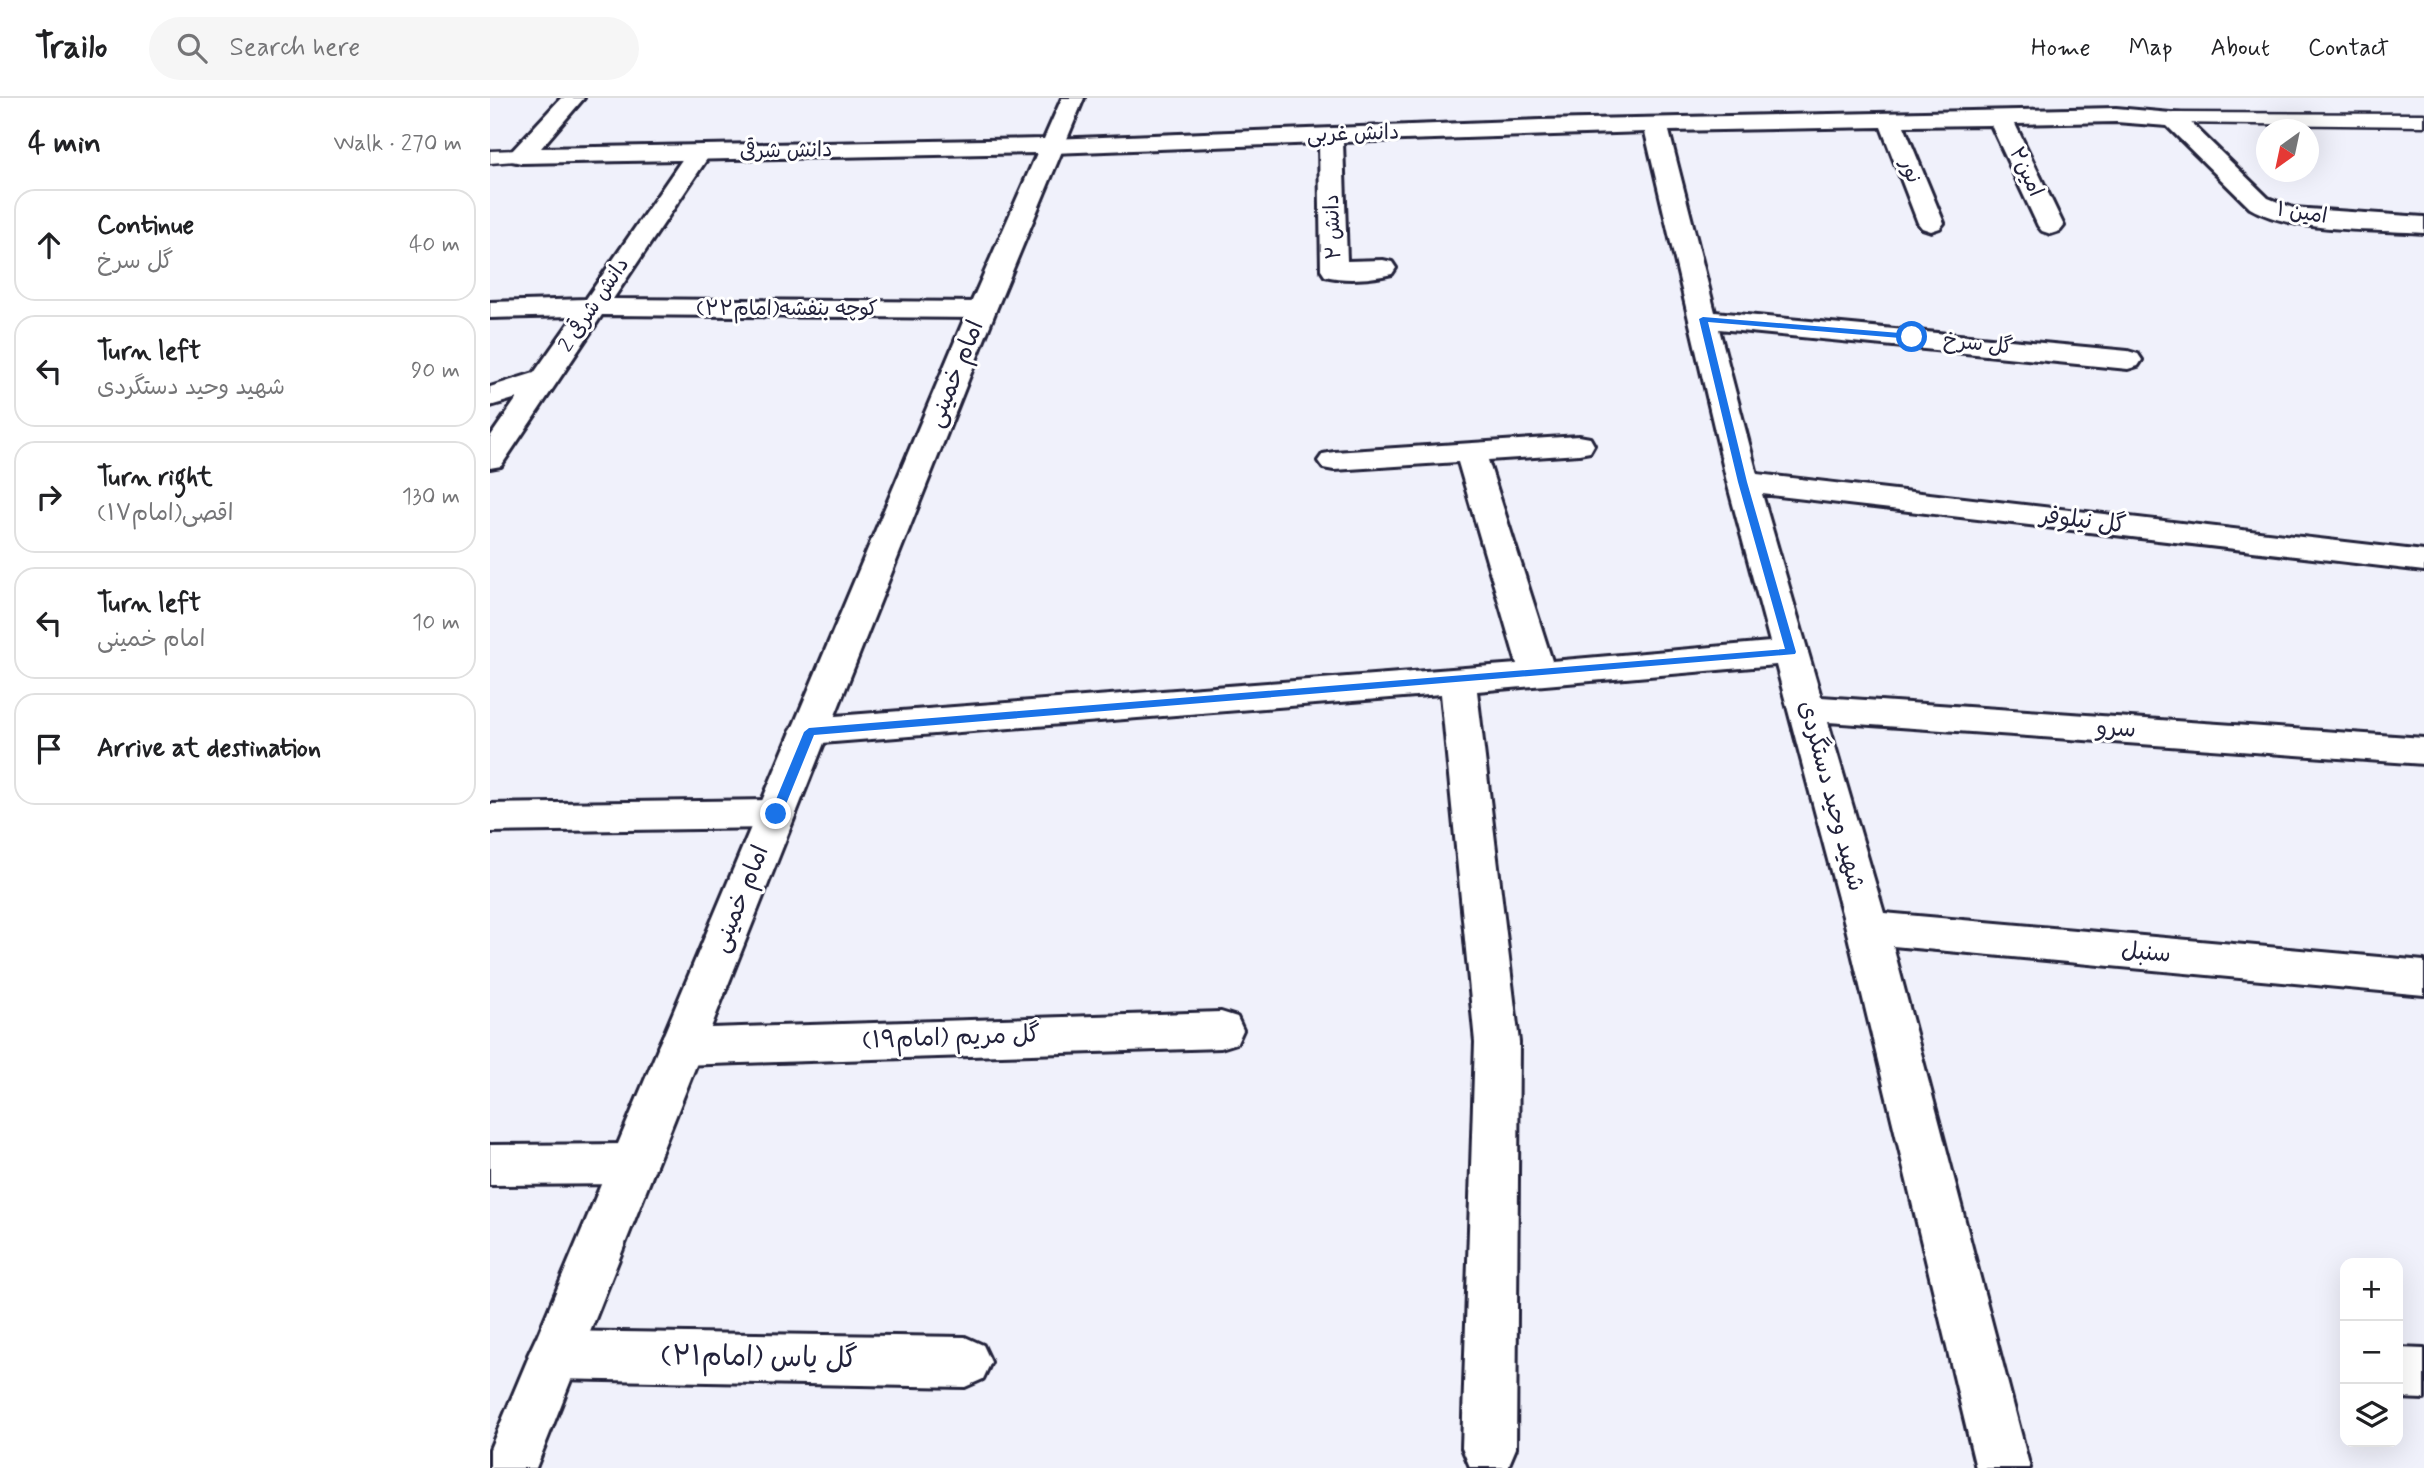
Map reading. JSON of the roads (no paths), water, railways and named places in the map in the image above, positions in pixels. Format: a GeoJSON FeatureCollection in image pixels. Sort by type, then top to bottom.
{"type":"FeatureCollection","features":[{"type":"Feature","properties":{"kind":"street"},"geometry":{"type":"LineString","coordinates":[[521,156],[573,98]]}},
{"type":"Feature","properties":{"kind":"street","name":"امام خمینی"},"geometry":{"type":"LineString","coordinates":[[509,1468],[982,310],[1073,98]]}},
{"type":"Feature","properties":{"kind":"street","name":"دانش غربی"},"geometry":{"type":"LineString","coordinates":[[1052,146],[1655,124],[2116,115],[2175,119]]}},
{"type":"Feature","properties":{"kind":"street","name":"امین۲"},"geometry":{"type":"LineString","coordinates":[[2000,118],[2051,226]]}},
{"type":"Feature","properties":{"kind":"street","name":"امین ۱"},"geometry":{"type":"LineString","coordinates":[[2175,119],[2259,203],[2270,210],[2292,216],[2424,225]]}},
{"type":"Feature","properties":{"kind":"street","name":"نور"},"geometry":{"type":"LineString","coordinates":[[1890,120],[1931,223]]}},
{"type":"Feature","properties":{"kind":"street","name":"شهید وحید دستگردی"},"geometry":{"type":"LineString","coordinates":[[1655,124],[1742,482],[1867,928],[2003,1468]]}},
{"type":"Feature","properties":{"kind":"street","name":"دانش ۲"},"geometry":{"type":"LineString","coordinates":[[1331,135],[1334,270],[1383,268]]}},
{"type":"Feature","properties":{"kind":"street","name":"دانش شرقی"},"geometry":{"type":"LineString","coordinates":[[521,156],[1052,146]]}},
{"type":"Feature","properties":{"kind":"street","name":"دانش شرقی 2"},"geometry":{"type":"LineString","coordinates":[[490,458],[699,153]]}},
{"type":"Feature","properties":{"kind":"street","name":"کوچه بنفشه(امام۲۲)"},"geometry":{"type":"LineString","coordinates":[[490,310],[592,307],[982,310]]}},
{"type":"Feature","properties":{"kind":"street","name":"گل سرخ"},"geometry":{"type":"LineString","coordinates":[[1703,319],[1912,337],[2127,360]]}},
{"type":"Feature","properties":{"kind":"street"},"geometry":{"type":"LineString","coordinates":[[490,397],[544,379]]}},
{"type":"Feature","properties":{"kind":"street"},"geometry":{"type":"LineString","coordinates":[[1334,461],[1579,445]]}},
{"type":"Feature","properties":{"kind":"street"},"geometry":{"type":"LineString","coordinates":[[1470,452],[1538,674]]}},
{"type":"Feature","properties":{"kind":"street","name":"گل نیلوفر"},"geometry":{"type":"LineString","coordinates":[[1742,482],[2424,561]]}},
{"type":"Feature","properties":{"kind":"street"},"geometry":{"type":"LineString","coordinates":[[809,732],[1791,652]]}},
{"type":"Feature","properties":{"kind":"street"},"geometry":{"type":"LineString","coordinates":[[1458,680],[1497,1042],[1489,1448]]}},
{"type":"Feature","properties":{"kind":"street","name":"سرو"},"geometry":{"type":"LineString","coordinates":[[1807,708],[2424,751]]}},
{"type":"Feature","properties":{"kind":"street"},"geometry":{"type":"LineString","coordinates":[[490,818],[776,814]]}},
{"type":"Feature","properties":{"kind":"street","name":"سنبل"},"geometry":{"type":"LineString","coordinates":[[1867,928],[2424,978]]}},
{"type":"Feature","properties":{"kind":"street","name":"گل مریم (امام۱۹)"},"geometry":{"type":"LineString","coordinates":[[680,1046],[1221,1030]]}},
{"type":"Feature","properties":{"kind":"street"},"geometry":{"type":"LineString","coordinates":[[490,1165],[632,1164]]}},
{"type":"Feature","properties":{"kind":"street","name":"گل یاس (امام۲۱)"},"geometry":{"type":"LineString","coordinates":[[554,1355],[965,1362]]}},
{"type":"Feature","properties":{"kind":"street"},"geometry":{"type":"LineString","coordinates":[[2403,1373],[2424,1374]]}},
{"type":"Feature","properties":{"kind":"lane"},"geometry":{"type":"LineString","coordinates":[[2175,119],[2424,120]]}},
{"type":"Feature","properties":{"kind":"lane"},"geometry":{"type":"LineString","coordinates":[[490,157],[521,156]]}}]}
